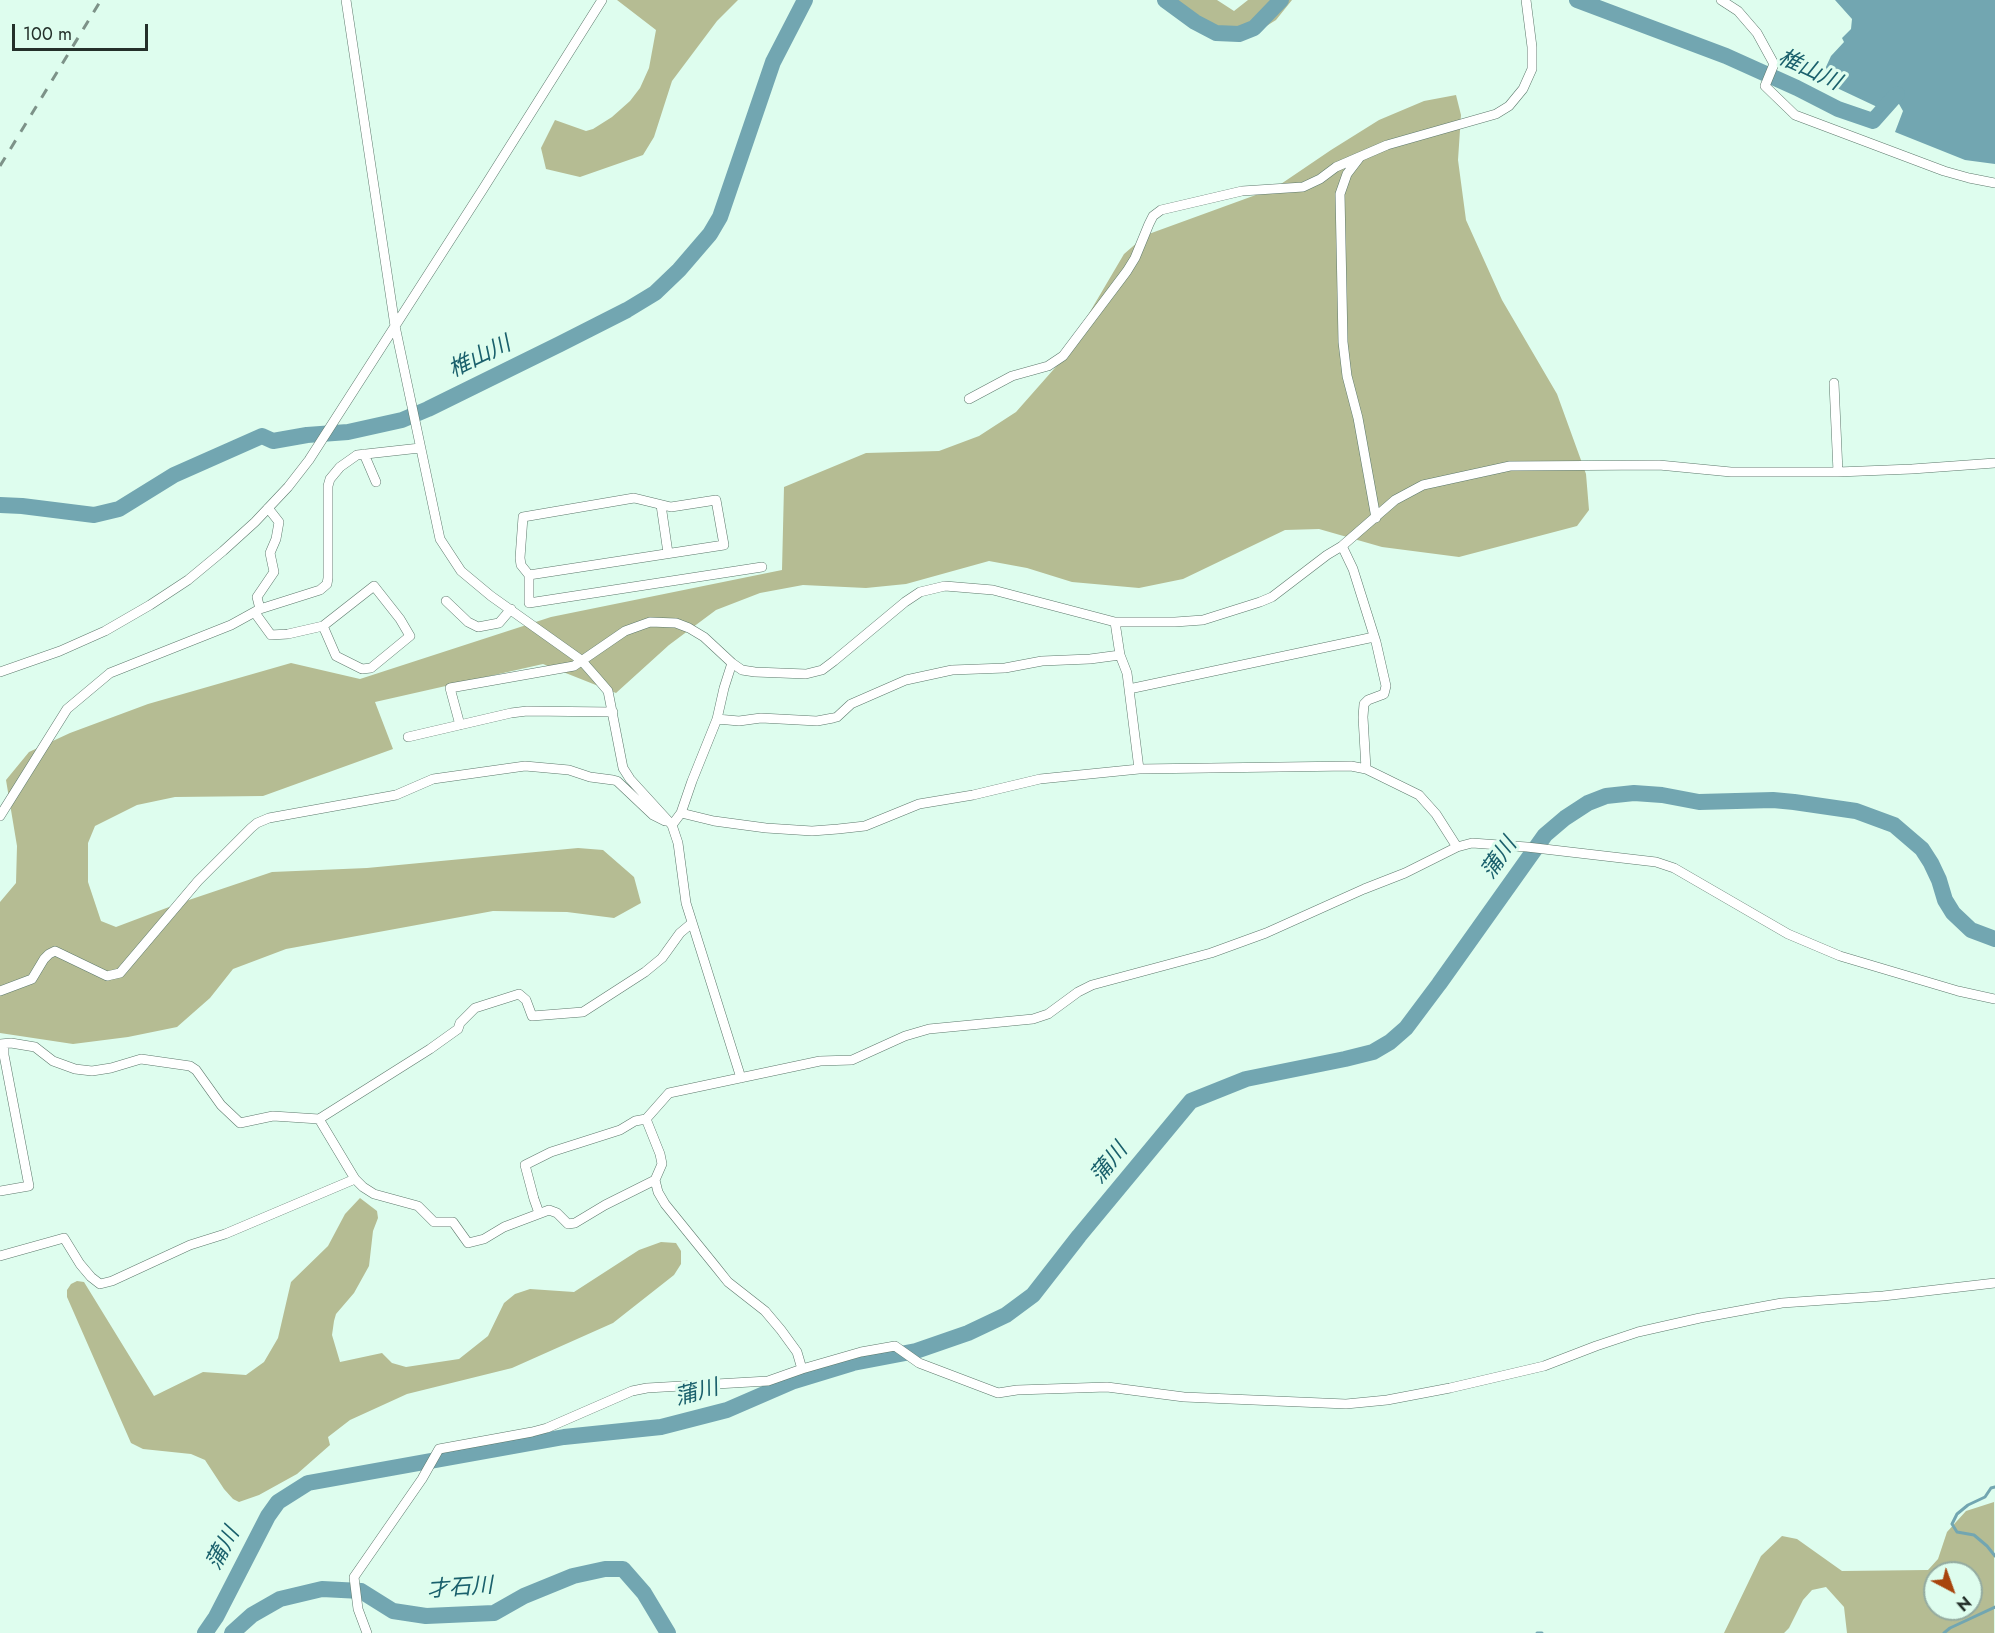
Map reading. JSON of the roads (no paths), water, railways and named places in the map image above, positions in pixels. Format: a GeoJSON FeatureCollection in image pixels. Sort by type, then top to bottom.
{"type":"FeatureCollection","features":[{"type":"Feature","properties":{"kind":"street"},"geometry":{"type":"LineString","coordinates":[[346,0],[395,327],[437,527],[446,549],[461,571],[491,596],[581,660],[608,692],[623,768],[636,787],[672,825],[678,843],[686,903],[741,1078]]}},
{"type":"Feature","properties":{"kind":"street"},"geometry":{"type":"LineString","coordinates":[[0,672],[60,651],[105,631],[150,605],[206,566],[268,508],[309,460],[602,0]]}},
{"type":"Feature","properties":{"kind":"street"},"geometry":{"type":"LineString","coordinates":[[969,399],[1012,376],[1040,369],[1063,356],[1127,271],[1149,224],[1161,210],[1242,191],[1303,187],[1320,179],[1336,167],[1387,145],[1496,114],[1509,106],[1523,89],[1532,69],[1532,48],[1526,0]]}},
{"type":"Feature","properties":{"kind":"street"},"geometry":{"type":"LineString","coordinates":[[1721,0],[1738,11],[1750,24],[1774,64],[1766,86],[1795,115],[1944,171],[1995,183]]}},
{"type":"Feature","properties":{"kind":"street"},"geometry":{"type":"LineString","coordinates":[[1361,156],[1347,174],[1340,194],[1343,342],[1347,376],[1358,418],[1376,518]]}},
{"type":"Feature","properties":{"kind":"street"},"geometry":{"type":"LineString","coordinates":[[1834,383],[1838,472]]}},
{"type":"Feature","properties":{"kind":"street"},"geometry":{"type":"LineString","coordinates":[[0,816],[67,709],[104,677],[116,669],[154,656],[258,611],[313,592],[327,584],[330,479],[357,455],[419,445]]}},
{"type":"Feature","properties":{"kind":"street"},"geometry":{"type":"LineString","coordinates":[[364,454],[376,482]]}},
{"type":"Feature","properties":{"kind":"street"},"geometry":{"type":"LineString","coordinates":[[460,725],[450,688],[574,666],[625,631],[650,622],[662,621],[689,628],[704,637],[742,670],[806,674],[822,670],[920,592],[945,586],[993,590],[1115,622],[1203,620],[1272,597],[1342,546],[1395,500],[1423,485],[1510,466],[1659,465],[1731,471],[1838,472],[1995,464]]}},
{"type":"Feature","properties":{"kind":"street"},"geometry":{"type":"LineString","coordinates":[[529,575],[724,545],[716,500],[670,507],[634,498],[523,517],[520,558],[521,565],[529,575],[529,603]]}},
{"type":"Feature","properties":{"kind":"street"},"geometry":{"type":"LineString","coordinates":[[661,505],[668,553]]}},
{"type":"Feature","properties":{"kind":"street"},"geometry":{"type":"LineString","coordinates":[[268,508],[279,522],[276,539],[270,553],[274,572],[257,597],[258,611],[271,635],[288,634],[323,626],[374,586],[410,636],[371,668],[362,669],[336,656],[323,626]]}},
{"type":"Feature","properties":{"kind":"street"},"geometry":{"type":"LineString","coordinates":[[1342,546],[1353,569],[1384,670],[1386,690],[1384,694],[1364,704],[1366,769]]}},
{"type":"Feature","properties":{"kind":"street"},"geometry":{"type":"LineString","coordinates":[[446,601],[468,622],[478,627],[499,623],[529,603],[762,567]]}},
{"type":"Feature","properties":{"kind":"street"},"geometry":{"type":"LineString","coordinates":[[1115,622],[1120,655],[1127,673],[1139,769]]}},
{"type":"Feature","properties":{"kind":"street"},"geometry":{"type":"LineString","coordinates":[[1129,689],[1374,637]]}},
{"type":"Feature","properties":{"kind":"street"},"geometry":{"type":"LineString","coordinates":[[717,719],[738,721],[761,718],[817,720],[833,718],[851,704],[906,680],[952,670],[1005,668],[1042,661],[1120,655]]}},
{"type":"Feature","properties":{"kind":"street"},"geometry":{"type":"LineString","coordinates":[[672,825],[681,813],[717,719],[732,663]]}},
{"type":"Feature","properties":{"kind":"street"},"geometry":{"type":"LineString","coordinates":[[408,737],[527,711],[613,712]]}},
{"type":"Feature","properties":{"kind":"street"},"geometry":{"type":"LineString","coordinates":[[0,991],[32,979],[44,959],[55,951],[107,976],[120,973],[198,881],[251,828],[269,818],[396,795],[433,779],[525,766],[569,770],[590,777],[613,780],[653,815],[672,825]]}},
{"type":"Feature","properties":{"kind":"street"},"geometry":{"type":"LineString","coordinates":[[681,813],[714,821],[812,831],[865,826],[919,804],[973,795],[1040,779],[1139,769],[1351,766],[1366,769],[1419,795],[1436,814],[1457,847]]}},
{"type":"Feature","properties":{"kind":"street"},"geometry":{"type":"LineString","coordinates":[[539,1213],[525,1165],[551,1152],[620,1130],[635,1121],[646,1119],[669,1093],[820,1061],[852,1060],[905,1036],[929,1029],[1033,1019],[1048,1014],[1078,992],[1092,985],[1211,953],[1266,933],[1405,873],[1457,847],[1482,843],[1656,862],[1674,868],[1788,934],[1840,956],[1958,991],[1995,999]]}},
{"type":"Feature","properties":{"kind":"street"},"geometry":{"type":"LineString","coordinates":[[0,1191],[30,1186],[2,1045],[11,1043],[35,1047],[53,1061],[75,1070],[92,1071],[111,1068],[141,1059],[190,1066],[196,1070],[220,1105],[240,1123],[273,1116],[320,1119],[430,1049],[458,1029],[460,1023],[475,1008],[482,1005],[519,994],[526,1000],[532,1016],[583,1012],[645,972],[662,958],[680,933],[692,922]]}},
{"type":"Feature","properties":{"kind":"street"},"geometry":{"type":"LineString","coordinates":[[320,1119],[355,1179],[374,1194],[418,1206],[434,1222],[453,1222],[468,1243],[484,1239],[504,1227],[549,1210],[557,1213],[568,1224],[575,1223],[655,1180]]}},
{"type":"Feature","properties":{"kind":"street"},"geometry":{"type":"LineString","coordinates":[[646,1119],[662,1164],[655,1180],[657,1192],[728,1282],[755,1301],[781,1330],[796,1352],[802,1369]]}},
{"type":"Feature","properties":{"kind":"street"},"geometry":{"type":"LineString","coordinates":[[0,1256],[64,1238],[90,1277],[100,1284],[190,1245],[246,1226],[355,1179]]}},
{"type":"Feature","properties":{"kind":"street"},"geometry":{"type":"LineString","coordinates":[[367,1633],[358,1609],[354,1577],[422,1479],[439,1449],[539,1430],[597,1405],[647,1388],[759,1382],[861,1352],[895,1346],[919,1363],[998,1393],[1017,1390],[1107,1387],[1184,1397],[1346,1404],[1387,1400],[1450,1388],[1544,1366],[1638,1332],[1782,1302],[1883,1296],[1995,1283]]}},
{"type":"Feature","properties":{"kind":"water"},"geometry":{"type":"Polygon","coordinates":[[[1835,0],[1995,0],[1995,164],[1965,160],[1895,132],[1903,111],[1899,104],[1895,104],[1890,113],[1820,80],[1831,56],[1844,42],[1842,38],[1851,29],[1852,19],[1835,0]]]}},
{"type":"Feature","properties":{"kind":"waterway","name":"椎山川"},"geometry":{"type":"LineString","coordinates":[[0,505],[94,515],[119,509],[174,475],[262,436],[273,441],[307,435],[348,432],[402,420],[560,344],[655,293],[679,270],[710,234],[720,217],[773,62],[805,0]]}},
{"type":"Feature","properties":{"kind":"waterway","name":"椎山川"},"geometry":{"type":"LineString","coordinates":[[1165,0],[1195,22],[1216,33],[1239,34],[1254,28],[1281,0]]}},
{"type":"Feature","properties":{"kind":"waterway","name":"椎山川"},"geometry":{"type":"LineString","coordinates":[[1577,0],[1726,56],[1838,109],[1873,121],[1897,94]]}},
{"type":"Feature","properties":{"kind":"waterway","name":"蒲川"},"geometry":{"type":"LineString","coordinates":[[205,1633],[216,1617],[268,1516],[278,1502],[308,1483],[564,1437],[661,1427],[727,1410],[794,1381],[853,1363],[916,1351],[968,1333],[1006,1315],[1033,1295],[1191,1101],[1246,1079],[1373,1052],[1390,1042],[1406,1028],[1439,984],[1545,835],[1588,803],[1606,796],[1634,793],[1662,795],[1699,802],[1773,800],[1856,811],[1894,825],[1922,849],[1931,863],[1945,900],[1953,913],[1971,930],[1995,939]]}},
{"type":"Feature","properties":{"kind":"waterway"},"geometry":{"type":"LineString","coordinates":[[1995,1487],[1991,1488],[1985,1497],[1968,1505],[1957,1514],[1952,1524],[1957,1532],[1974,1535],[1995,1556]]}},
{"type":"Feature","properties":{"kind":"waterway","name":"才石川"},"geometry":{"type":"LineString","coordinates":[[232,1633],[252,1615],[280,1599],[322,1589],[361,1591],[393,1611],[426,1616],[494,1613],[524,1596],[573,1576],[605,1569],[623,1569],[644,1593],[668,1633]]}},
{"type":"Feature","properties":{"kind":"waterway"},"geometry":{"type":"LineString","coordinates":[[1944,1633],[1995,1607]]}},
{"type":"Feature","properties":{"kind":"waterway"},"geometry":{"type":"LineString","coordinates":[[1537,1633],[1542,1633]]}},
{"type":"Feature","properties":{"kind":"railway"},"geometry":{"type":"LineString","coordinates":[[0,166],[101,0]]}}]}
